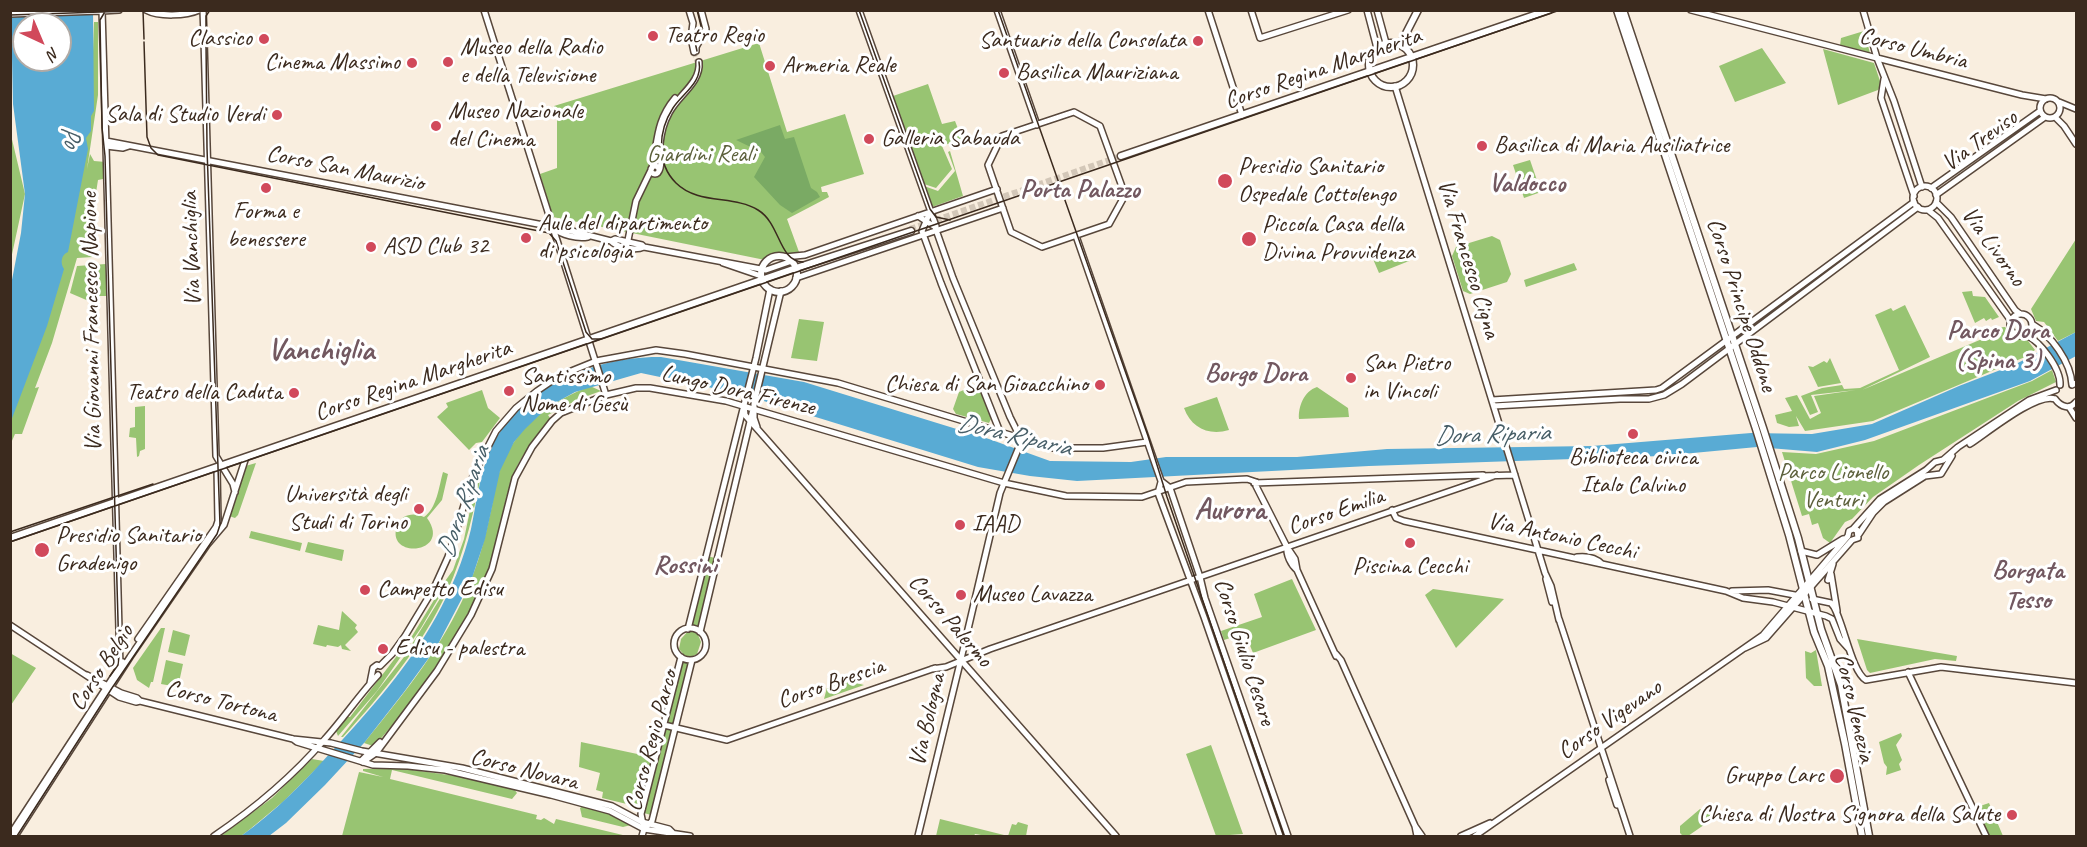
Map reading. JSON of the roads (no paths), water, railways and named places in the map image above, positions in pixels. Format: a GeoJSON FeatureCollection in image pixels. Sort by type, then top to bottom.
{"type":"FeatureCollection","features":[{"type":"Feature","properties":{"kind":"main road"},"geometry":{"type":"LineString","coordinates":[[1400,45],[1418,10]]}},
{"type":"Feature","properties":{"kind":"main road","name":"Corso Regina Margherita"},"geometry":{"type":"LineString","coordinates":[[1121,158],[1549,10]]}},
{"type":"Feature","properties":{"kind":"main road","name":"Corso Principe Oddone"},"geometry":{"type":"LineString","coordinates":[[1617,10],[1729,338],[1735,343],[1759,428]]}},
{"type":"Feature","properties":{"kind":"main road","name":"Corso Principe Oddone"},"geometry":{"type":"LineString","coordinates":[[1623,10],[1729,338],[1729,348],[1801,550],[1805,592]]}},
{"type":"Feature","properties":{"kind":"main road"},"geometry":{"type":"LineString","coordinates":[[1386,43],[1400,45],[1412,58],[1413,66],[1410,75],[1403,83],[1395,86],[1380,84],[1370,72],[1369,59],[1377,48],[1386,43]]}},
{"type":"Feature","properties":{"kind":"main road","name":"Corso Regina Margherita"},"geometry":{"type":"LineString","coordinates":[[11,538],[589,339],[763,274],[796,268],[911,230]]}},
{"type":"Feature","properties":{"kind":"main road"},"geometry":{"type":"LineString","coordinates":[[772,257],[785,257],[792,261],[796,268],[796,278],[789,288],[781,291],[771,289],[763,274],[765,262],[772,257]]}},
{"type":"Feature","properties":{"kind":"main road","name":"Corso Principe Oddone"},"geometry":{"type":"LineString","coordinates":[[1768,455],[1805,592],[1814,599],[1817,614]]}},
{"type":"Feature","properties":{"kind":"main road","name":"Corso Venezia"},"geometry":{"type":"LineString","coordinates":[[1805,592],[1814,632],[1826,658],[1834,690],[1862,837]]}},
{"type":"Feature","properties":{"kind":"main road","name":"Corso Venezia"},"geometry":{"type":"LineString","coordinates":[[1817,614],[1841,685],[1869,837]]}},
{"type":"Feature","properties":{"kind":"street"},"geometry":{"type":"LineString","coordinates":[[10,14],[119,10]]}},
{"type":"Feature","properties":{"kind":"street"},"geometry":{"type":"LineString","coordinates":[[146,10],[158,14],[188,14],[201,10]]}},
{"type":"Feature","properties":{"kind":"street","name":"Via Vanchiglia"},"geometry":{"type":"LineString","coordinates":[[201,10],[204,37],[216,456],[219,467]]}},
{"type":"Feature","properties":{"kind":"street"},"geometry":{"type":"LineString","coordinates":[[689,10],[694,25],[691,35],[695,51],[706,27],[701,10]]}},
{"type":"Feature","properties":{"kind":"street"},"geometry":{"type":"LineString","coordinates":[[859,10],[953,278],[1021,439]]}},
{"type":"Feature","properties":{"kind":"street"},"geometry":{"type":"LineString","coordinates":[[997,10],[1037,125]]}},
{"type":"Feature","properties":{"kind":"street"},"geometry":{"type":"LineString","coordinates":[[1208,10],[1242,115]]}},
{"type":"Feature","properties":{"kind":"street"},"geometry":{"type":"LineString","coordinates":[[1251,10],[1260,38],[1348,10]]}},
{"type":"Feature","properties":{"kind":"street"},"geometry":{"type":"LineString","coordinates":[[1367,10],[1377,48]]}},
{"type":"Feature","properties":{"kind":"street"},"geometry":{"type":"LineString","coordinates":[[1377,10],[1386,43]]}},
{"type":"Feature","properties":{"kind":"street","name":"Corso Umbria"},"geometry":{"type":"LineString","coordinates":[[1691,10],[2022,95],[2051,98],[2076,109]]}},
{"type":"Feature","properties":{"kind":"street"},"geometry":{"type":"LineString","coordinates":[[1863,10],[1877,58],[1894,101],[1922,187]]}},
{"type":"Feature","properties":{"kind":"street","name":"Via Giovanni Francesco Napione"},"geometry":{"type":"LineString","coordinates":[[102,11],[120,667]]}},
{"type":"Feature","properties":{"kind":"street"},"geometry":{"type":"LineString","coordinates":[[484,11],[606,393]]}},
{"type":"Feature","properties":{"kind":"street"},"geometry":{"type":"LineString","coordinates":[[691,35],[695,41],[701,40]]}},
{"type":"Feature","properties":{"kind":"street"},"geometry":{"type":"LineString","coordinates":[[627,244],[636,201],[644,184],[654,171],[655,139],[663,116],[694,76],[698,62]]}},
{"type":"Feature","properties":{"kind":"street"},"geometry":{"type":"LineString","coordinates":[[1493,403],[1657,397],[1670,392],[1720,356],[1915,202],[1917,190],[1922,187],[1931,189],[1936,199],[1928,210],[1915,202],[1881,98],[1884,77]]}},
{"type":"Feature","properties":{"kind":"street","name":"Via Francesco Cigna"},"geometry":{"type":"LineString","coordinates":[[1395,86],[1514,472]]}},
{"type":"Feature","properties":{"kind":"street","name":"Corso Umbria"},"geometry":{"type":"LineString","coordinates":[[2022,95],[2037,102],[2045,117]]}},
{"type":"Feature","properties":{"kind":"street"},"geometry":{"type":"LineString","coordinates":[[2040,109],[2046,99]]}},
{"type":"Feature","properties":{"kind":"street"},"geometry":{"type":"LineString","coordinates":[[2058,102],[2060,121],[2076,144]]}},
{"type":"Feature","properties":{"kind":"street"},"geometry":{"type":"LineString","coordinates":[[2045,117],[2058,114],[2069,107]]}},
{"type":"Feature","properties":{"kind":"street","name":"Via Treviso"},"geometry":{"type":"LineString","coordinates":[[1931,189],[2040,109]]}},
{"type":"Feature","properties":{"kind":"street"},"geometry":{"type":"LineString","coordinates":[[1074,112],[1100,126],[1125,195],[1109,224],[1042,247],[1011,232],[988,165],[1002,136],[1037,125],[1074,112]]}},
{"type":"Feature","properties":{"kind":"street"},"geometry":{"type":"LineString","coordinates":[[2058,114],[2076,137]]}},
{"type":"Feature","properties":{"kind":"street","name":"Via Treviso"},"geometry":{"type":"LineString","coordinates":[[1936,199],[2045,117]]}},
{"type":"Feature","properties":{"kind":"street","name":"Corso San Maurizio"},"geometry":{"type":"LineString","coordinates":[[106,143],[207,160],[585,234],[588,237],[611,241],[613,244],[642,245],[763,274]]}},
{"type":"Feature","properties":{"kind":"street"},"geometry":{"type":"LineString","coordinates":[[785,257],[805,255],[997,189]]}},
{"type":"Feature","properties":{"kind":"street","name":"Via Livorno"},"geometry":{"type":"LineString","coordinates":[[1936,199],[2020,314]]}},
{"type":"Feature","properties":{"kind":"street"},"geometry":{"type":"LineString","coordinates":[[1493,403],[1656,390],[1915,202]]}},
{"type":"Feature","properties":{"kind":"street"},"geometry":{"type":"LineString","coordinates":[[796,278],[1003,208]]}},
{"type":"Feature","properties":{"kind":"street","name":"Via Livorno"},"geometry":{"type":"LineString","coordinates":[[1928,210],[1938,218],[2011,321]]}},
{"type":"Feature","properties":{"kind":"street"},"geometry":{"type":"LineString","coordinates":[[930,213],[922,229],[923,235],[1000,432]]}},
{"type":"Feature","properties":{"kind":"street"},"geometry":{"type":"LineString","coordinates":[[918,216],[934,225],[938,230]]}},
{"type":"Feature","properties":{"kind":"street"},"geometry":{"type":"LineString","coordinates":[[1076,236],[1161,481],[1158,493]]}},
{"type":"Feature","properties":{"kind":"street","name":"Corso Regina Margherita"},"geometry":{"type":"LineString","coordinates":[[763,274],[792,261]]}},
{"type":"Feature","properties":{"kind":"street"},"geometry":{"type":"LineString","coordinates":[[688,629],[771,289]]}},
{"type":"Feature","properties":{"kind":"street"},"geometry":{"type":"LineString","coordinates":[[700,632],[781,291]]}},
{"type":"Feature","properties":{"kind":"street"},"geometry":{"type":"LineString","coordinates":[[1942,464],[2029,400],[2058,388],[2075,386],[2074,376],[2068,366],[2042,330],[2032,324],[2028,316],[2020,314],[2014,316],[2011,327],[2019,335],[2026,334],[2031,330],[2032,324]]}},
{"type":"Feature","properties":{"kind":"street"},"geometry":{"type":"LineString","coordinates":[[2026,334],[2040,346],[2057,371],[2058,388],[2055,399]]}},
{"type":"Feature","properties":{"kind":"street"},"geometry":{"type":"LineString","coordinates":[[214,837],[270,793],[320,745],[370,683],[376,674],[374,667],[380,666],[392,654],[434,588],[450,550],[472,478],[496,431],[516,408],[559,376],[596,362],[651,351],[685,354],[762,372],[838,383],[1047,446],[1102,448],[1147,442]]}},
{"type":"Feature","properties":{"kind":"street","name":"Lungo Dora Firenze"},"geometry":{"type":"LineString","coordinates":[[362,762],[384,740],[437,671],[475,608],[492,569],[511,492],[526,457],[558,415],[606,393],[650,388],[745,403],[1004,483],[1066,495],[1136,498],[1189,482],[1455,478],[1483,475]]}},
{"type":"Feature","properties":{"kind":"street"},"geometry":{"type":"LineString","coordinates":[[1828,580],[1830,570],[1853,536],[1884,502],[1925,476],[1941,474],[1942,464],[2027,407],[2048,398],[2055,399],[2062,406],[2069,407],[2076,402]]}},
{"type":"Feature","properties":{"kind":"street"},"geometry":{"type":"LineString","coordinates":[[745,403],[744,413],[750,422]]}},
{"type":"Feature","properties":{"kind":"street"},"geometry":{"type":"LineString","coordinates":[[753,406],[758,429]]}},
{"type":"Feature","properties":{"kind":"street"},"geometry":{"type":"LineString","coordinates":[[2069,407],[2076,418]]}},
{"type":"Feature","properties":{"kind":"street","name":"Corso Palermo"},"geometry":{"type":"LineString","coordinates":[[750,422],[1116,837]]}},
{"type":"Feature","properties":{"kind":"street","name":"Via Bologna"},"geometry":{"type":"LineString","coordinates":[[918,837],[1004,483],[1021,439]]}},
{"type":"Feature","properties":{"kind":"street","name":"Corso Belgio"},"geometry":{"type":"LineString","coordinates":[[10,835],[108,688],[207,545],[225,523],[246,457]]}},
{"type":"Feature","properties":{"kind":"street"},"geometry":{"type":"LineString","coordinates":[[1853,536],[1853,529],[1880,499],[1935,462],[1942,464]]}},
{"type":"Feature","properties":{"kind":"street"},"geometry":{"type":"LineString","coordinates":[[1931,466],[1934,474]]}},
{"type":"Feature","properties":{"kind":"street"},"geometry":{"type":"LineString","coordinates":[[219,467],[233,484],[235,494]]}},
{"type":"Feature","properties":{"kind":"street","name":"Corso Belgio"},"geometry":{"type":"LineString","coordinates":[[15,837],[120,667],[203,544],[213,533],[218,521],[219,467]]}},
{"type":"Feature","properties":{"kind":"street"},"geometry":{"type":"LineString","coordinates":[[1514,472],[1628,837]]}},
{"type":"Feature","properties":{"kind":"street","name":"Corso Emilia"},"geometry":{"type":"LineString","coordinates":[[1194,579],[1392,510],[1497,475],[1514,472]]}},
{"type":"Feature","properties":{"kind":"street","name":"Corso Emilia"},"geometry":{"type":"LineString","coordinates":[[1454,490],[1483,475],[1497,475]]}},
{"type":"Feature","properties":{"kind":"street"},"geometry":{"type":"LineString","coordinates":[[1454,490],[1455,478]]}},
{"type":"Feature","properties":{"kind":"street"},"geometry":{"type":"LineString","coordinates":[[1161,481],[1170,488]]}},
{"type":"Feature","properties":{"kind":"street"},"geometry":{"type":"LineString","coordinates":[[1256,482],[1295,559],[1297,570],[1422,837]]}},
{"type":"Feature","properties":{"kind":"street","name":"Corso Giulio Cesare"},"geometry":{"type":"LineString","coordinates":[[1170,488],[1204,617],[1280,837]]}},
{"type":"Feature","properties":{"kind":"street","name":"Corso Giulio Cesare"},"geometry":{"type":"LineString","coordinates":[[1158,493],[1194,579],[1205,598],[1288,837]]}},
{"type":"Feature","properties":{"kind":"street","name":"Via Antonio Cecchi"},"geometry":{"type":"LineString","coordinates":[[1392,510],[1398,519],[1404,521],[1575,558],[1585,556],[1624,572],[1729,592],[1743,598],[1817,614]]}},
{"type":"Feature","properties":{"kind":"street"},"geometry":{"type":"LineString","coordinates":[[1801,550],[1812,555],[1821,554],[1853,536]]}},
{"type":"Feature","properties":{"kind":"street","name":"Corso Vigevano"},"geometry":{"type":"LineString","coordinates":[[1475,837],[1494,821],[1745,648],[1766,638],[1853,536]]}},
{"type":"Feature","properties":{"kind":"street"},"geometry":{"type":"LineString","coordinates":[[1830,570],[1837,611],[1847,636],[1849,649],[1859,674],[1866,680],[1941,667],[2076,683]]}},
{"type":"Feature","properties":{"kind":"street"},"geometry":{"type":"LineString","coordinates":[[1546,578],[1548,590],[1558,609],[1559,620]]}},
{"type":"Feature","properties":{"kind":"street","name":"Corso Brescia"},"geometry":{"type":"LineString","coordinates":[[675,728],[724,741],[1194,579]]}},
{"type":"Feature","properties":{"kind":"street","name":"Via Antonio Cecchi"},"geometry":{"type":"LineString","coordinates":[[1729,592],[1768,590],[1805,592],[1814,599],[1832,603],[1837,611]]}},
{"type":"Feature","properties":{"kind":"street"},"geometry":{"type":"LineString","coordinates":[[1817,614],[1832,620],[1840,639],[1849,649]]}},
{"type":"Feature","properties":{"kind":"street","name":"Corso Tortona"},"geometry":{"type":"LineString","coordinates":[[10,625],[123,699],[140,701],[320,745],[336,744],[373,753]]}},
{"type":"Feature","properties":{"kind":"street"},"geometry":{"type":"LineString","coordinates":[[688,629],[700,632],[705,638],[705,648],[700,656],[692,660],[681,657],[675,647],[676,638],[682,631],[688,629]]}},
{"type":"Feature","properties":{"kind":"street","name":"Corso Regio Parco"},"geometry":{"type":"LineString","coordinates":[[642,837],[644,829],[641,814],[681,657]]}},
{"type":"Feature","properties":{"kind":"street","name":"Corso Regio Parco"},"geometry":{"type":"LineString","coordinates":[[644,829],[649,825],[692,660]]}},
{"type":"Feature","properties":{"kind":"street"},"geometry":{"type":"LineString","coordinates":[[1908,672],[1986,837]]}},
{"type":"Feature","properties":{"kind":"street"},"geometry":{"type":"LineString","coordinates":[[664,725],[675,728]]}},
{"type":"Feature","properties":{"kind":"street","name":"Corso Tortona"},"geometry":{"type":"LineString","coordinates":[[320,745],[328,753],[362,762]]}},
{"type":"Feature","properties":{"kind":"street","name":"Corso Novara"},"geometry":{"type":"LineString","coordinates":[[373,753],[462,768],[612,806],[649,825],[690,837]]}},
{"type":"Feature","properties":{"kind":"street","name":"Corso Novara"},"geometry":{"type":"LineString","coordinates":[[362,762],[373,765],[445,770],[610,811],[644,829],[668,834],[673,832]]}},
{"type":"Feature","properties":{"kind":"street","name":"Corso Vigevano"},"geometry":{"type":"LineString","coordinates":[[1461,837],[1494,821]]}},
{"type":"Feature","properties":{"kind":"street"},"geometry":{"type":"LineString","coordinates":[[1415,826],[1417,837]]}},
{"type":"Feature","properties":{"kind":"water","name":"Po"},"geometry":{"type":"Polygon","coordinates":[[[11,11],[93,11],[94,111],[91,116],[91,131],[86,138],[88,149],[68,252],[62,259],[64,269],[47,326],[11,421],[11,285],[21,233],[25,194],[13,104],[12,72],[72,72],[72,12],[12,12],[12,58],[11,11]]]}},
{"type":"Feature","properties":{"kind":"water"},"geometry":{"type":"Polygon","coordinates":[[[2076,332],[2076,356],[2030,381],[1865,440],[1817,452],[1757,447],[1661,456],[1369,466],[1077,481],[978,467],[741,394],[641,373],[575,392],[548,407],[525,429],[514,442],[500,471],[485,539],[471,581],[436,648],[364,743],[286,823],[269,836],[241,836],[301,785],[361,719],[414,653],[447,596],[461,563],[487,458],[499,434],[515,413],[535,396],[558,382],[609,363],[635,358],[661,357],[804,382],[989,439],[1050,461],[1131,462],[1166,457],[1297,457],[1387,449],[1592,446],[1751,433],[1812,434],[1872,424],[2016,364],[2076,332]]]}},
{"type":"Feature","properties":{"kind":"tunnel"},"geometry":{"type":"LineString","coordinates":[[694,52],[697,62]]}},
{"type":"Feature","properties":{"kind":"tunnel"},"geometry":{"type":"LineString","coordinates":[[910,229],[1121,156]]}},
{"type":"Feature","properties":{"kind":"tram line"},"geometry":{"type":"LineString","coordinates":[[106,10],[100,20],[102,128],[105,156],[119,656],[118,665],[110,676]]}},
{"type":"Feature","properties":{"kind":"tram line"},"geometry":{"type":"LineString","coordinates":[[143,10],[144,39]]}},
{"type":"Feature","properties":{"kind":"tram line"},"geometry":{"type":"LineString","coordinates":[[10,15],[161,10]]}},
{"type":"Feature","properties":{"kind":"tram line"},"geometry":{"type":"LineString","coordinates":[[206,36],[206,16],[210,10]]}},
{"type":"Feature","properties":{"kind":"tram line"},"geometry":{"type":"LineString","coordinates":[[697,10],[701,26],[695,42],[697,51]]}},
{"type":"Feature","properties":{"kind":"tram line"},"geometry":{"type":"LineString","coordinates":[[859,10],[930,209],[936,217],[950,220]]}},
{"type":"Feature","properties":{"kind":"tram line"},"geometry":{"type":"LineString","coordinates":[[998,10],[1148,436],[1284,836]]}},
{"type":"Feature","properties":{"kind":"tram line"},"geometry":{"type":"LineString","coordinates":[[10,542],[1560,10]]}},
{"type":"Feature","properties":{"kind":"tram line"},"geometry":{"type":"LineString","coordinates":[[17,836],[112,688],[217,534],[220,525],[207,148],[206,40]]}},
{"type":"Feature","properties":{"kind":"tram line"},"geometry":{"type":"LineString","coordinates":[[144,42],[147,137],[151,148],[158,155],[549,233],[556,241],[586,332],[592,339],[601,339]]}},
{"type":"Feature","properties":{"kind":"tram line"},"geometry":{"type":"LineString","coordinates":[[699,62],[698,76],[673,108],[664,127],[661,147],[665,166],[676,183],[685,190],[705,197],[748,205],[758,210],[766,216],[789,255],[803,262]]}},
{"type":"Feature","properties":{"kind":"tram line"},"geometry":{"type":"LineString","coordinates":[[10,532],[153,484]]}},
{"type":"Feature","properties":{"kind":"place","name":"Teatro Regio"},"geometry":{"type":"Point","coordinates":[653,36]}},
{"type":"Feature","properties":{"kind":"place","name":"Classico"},"geometry":{"type":"Point","coordinates":[264,39]}},
{"type":"Feature","properties":{"kind":"place","name":"Santuario della Consolata"},"geometry":{"type":"Point","coordinates":[1198,41]}},
{"type":"Feature","properties":{"kind":"place","name":"Museo della Radio e della Televisione"},"geometry":{"type":"Point","coordinates":[448,62]}},
{"type":"Feature","properties":{"kind":"place","name":"Cinema Massimo"},"geometry":{"type":"Point","coordinates":[412,63]}},
{"type":"Feature","properties":{"kind":"place","name":"Armeria Reale"},"geometry":{"type":"Point","coordinates":[770,66]}},
{"type":"Feature","properties":{"kind":"place","name":"Basilica Mauriziana"},"geometry":{"type":"Point","coordinates":[1004,73]}},
{"type":"Feature","properties":{"kind":"place","name":"Sala di Studio Verdi"},"geometry":{"type":"Point","coordinates":[277,115]}},
{"type":"Feature","properties":{"kind":"place","name":"Museo Nazionale del Cinema"},"geometry":{"type":"Point","coordinates":[436,126]}},
{"type":"Feature","properties":{"kind":"place","name":"Galleria Sabauda"},"geometry":{"type":"Point","coordinates":[869,139]}},
{"type":"Feature","properties":{"kind":"place","name":"Basilica di Maria Ausiliatrice"},"geometry":{"type":"Point","coordinates":[1482,146]}},
{"type":"Feature","properties":{"kind":"place","name":"Presidio Sanitario Ospedale Cottolengo"},"geometry":{"type":"Point","coordinates":[1225,181]}},
{"type":"Feature","properties":{"kind":"place","name":"Forma e benessere"},"geometry":{"type":"Point","coordinates":[266,188]}},
{"type":"Feature","properties":{"kind":"place","name":"Aule del dipartimento di psicologia"},"geometry":{"type":"Point","coordinates":[526,238]}},
{"type":"Feature","properties":{"kind":"place","name":"Piccola Casa della Divina Provvidenza"},"geometry":{"type":"Point","coordinates":[1249,239]}},
{"type":"Feature","properties":{"kind":"place","name":"ASD Club 32"},"geometry":{"type":"Point","coordinates":[371,247]}},
{"type":"Feature","properties":{"kind":"place","name":"San Pietro in Vincoli"},"geometry":{"type":"Point","coordinates":[1351,378]}},
{"type":"Feature","properties":{"kind":"place","name":"Chiesa di San Gioacchino"},"geometry":{"type":"Point","coordinates":[1100,385]}},
{"type":"Feature","properties":{"kind":"place","name":"Santissimo Nome di Gesù"},"geometry":{"type":"Point","coordinates":[509,391]}},
{"type":"Feature","properties":{"kind":"place","name":"Teatro della Caduta"},"geometry":{"type":"Point","coordinates":[294,393]}},
{"type":"Feature","properties":{"kind":"place","name":"Biblioteca civica Italo Calvino"},"geometry":{"type":"Point","coordinates":[1633,434]}},
{"type":"Feature","properties":{"kind":"place","name":"Università degli Studi di Torino"},"geometry":{"type":"Point","coordinates":[419,509]}},
{"type":"Feature","properties":{"kind":"place","name":"IAAD"},"geometry":{"type":"Point","coordinates":[960,525]}},
{"type":"Feature","properties":{"kind":"place","name":"Piscina Cecchi"},"geometry":{"type":"Point","coordinates":[1410,543]}},
{"type":"Feature","properties":{"kind":"place","name":"Presidio Sanitario Gradenigo"},"geometry":{"type":"Point","coordinates":[42,550]}},
{"type":"Feature","properties":{"kind":"place","name":"Campetto Edisu"},"geometry":{"type":"Point","coordinates":[365,590]}},
{"type":"Feature","properties":{"kind":"place","name":"Museo Lavazza"},"geometry":{"type":"Point","coordinates":[961,595]}},
{"type":"Feature","properties":{"kind":"place","name":"Edisu - palestra"},"geometry":{"type":"Point","coordinates":[383,649]}},
{"type":"Feature","properties":{"kind":"place","name":"Gruppo Larc"},"geometry":{"type":"Point","coordinates":[1837,776]}},
{"type":"Feature","properties":{"kind":"place","name":"Chiesa di Nostra Signora della Salute"},"geometry":{"type":"Point","coordinates":[2012,815]}},
{"type":"Feature","properties":{"kind":"district","name":"Valdocco"},"geometry":{"type":"Point","coordinates":[1527,184]}},
{"type":"Feature","properties":{"kind":"district","name":"Porta Palazzo"},"geometry":{"type":"Point","coordinates":[1080,190]}},
{"type":"Feature","properties":{"kind":"district","name":"Parco Dora (Spina 3)"},"geometry":{"type":"Point","coordinates":[1998,346]}},
{"type":"Feature","properties":{"kind":"district","name":"Vanchiglia"},"geometry":{"type":"Point","coordinates":[321,351]}},
{"type":"Feature","properties":{"kind":"district","name":"Borgo Dora"},"geometry":{"type":"Point","coordinates":[1256,374]}},
{"type":"Feature","properties":{"kind":"district","name":"Aurora"},"geometry":{"type":"Point","coordinates":[1230,511]}},
{"type":"Feature","properties":{"kind":"district","name":"Rossini"},"geometry":{"type":"Point","coordinates":[685,566]}},
{"type":"Feature","properties":{"kind":"district","name":"Borgata Tesso"},"geometry":{"type":"Point","coordinates":[2028,586]}},
{"type":"Feature","properties":{"kind":"park label","name":"Giardini Reali"},"geometry":{"type":"Point","coordinates":[701,155]}},
{"type":"Feature","properties":{"kind":"park label","name":"Parco Lionello Venturi"},"geometry":{"type":"Point","coordinates":[1833,487]}},
{"type":"Feature","properties":{"kind":"water label","name":"Dora Riparia"},"geometry":{"type":"Point","coordinates":[1492,435]}},
{"type":"Feature","properties":{"kind":"water label","name":"Dora Riparia"},"geometry":{"type":"Point","coordinates":[1014,436]}},
{"type":"Feature","properties":{"kind":"water label","name":"Dora Riparia"},"geometry":{"type":"Point","coordinates":[464,502]}}]}
